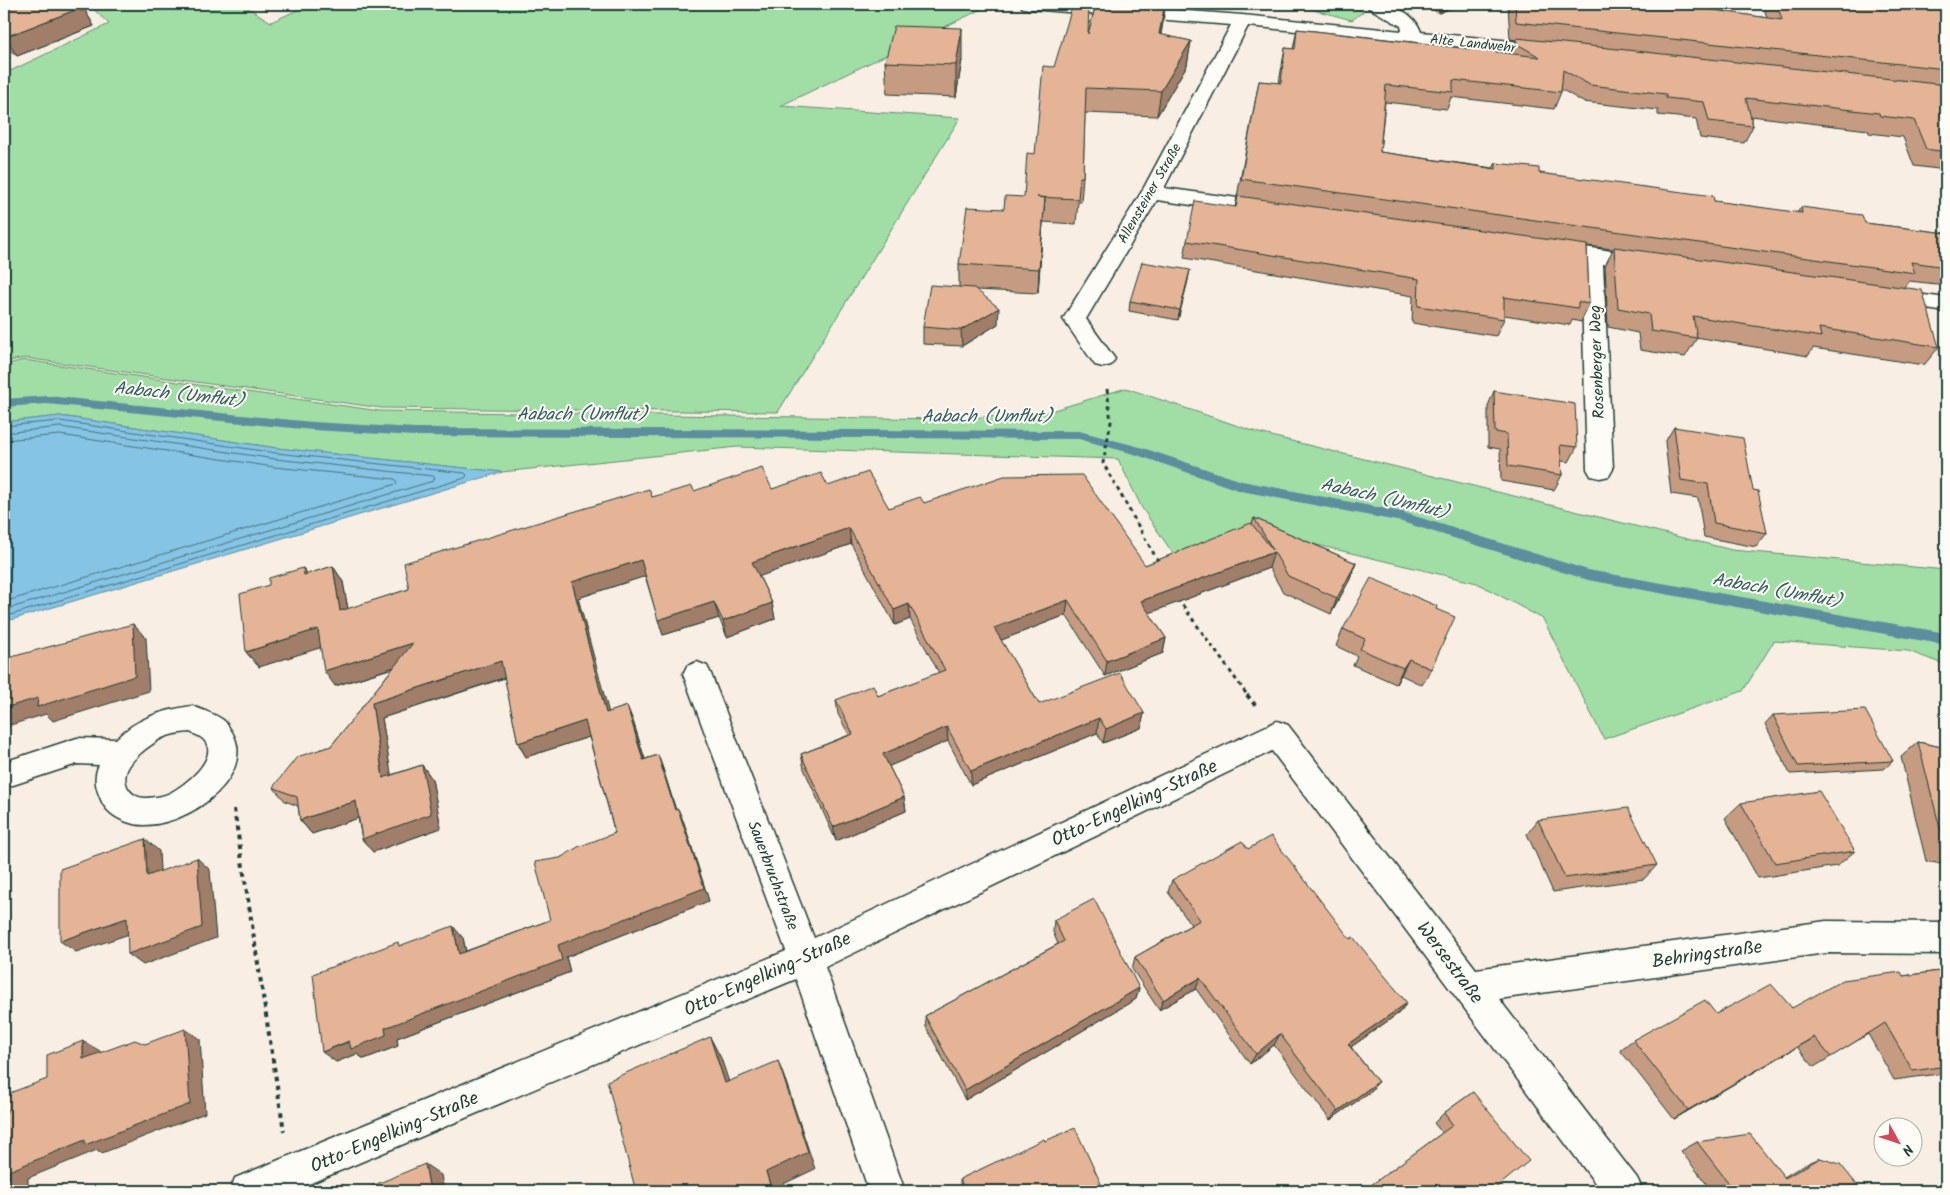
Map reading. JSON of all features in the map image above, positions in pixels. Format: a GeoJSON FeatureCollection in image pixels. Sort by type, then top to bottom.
{"type":"FeatureCollection","features":[{"type":"Feature","properties":{"kind":"street","name":"Alte Landwehr"},"geometry":{"type":"LineString","coordinates":[[1029,4],[1242,20],[1412,36],[1568,54]]}},
{"type":"Feature","properties":{"kind":"street"},"geometry":{"type":"LineString","coordinates":[[1375,4],[1409,23],[1412,36]]}},
{"type":"Feature","properties":{"kind":"street","name":"Allensteiner Straße"},"geometry":{"type":"LineString","coordinates":[[1104,359],[1074,319],[1151,193],[1242,20]]}},
{"type":"Feature","properties":{"kind":"street"},"geometry":{"type":"LineString","coordinates":[[1151,193],[1298,214]]}},
{"type":"Feature","properties":{"kind":"street"},"geometry":{"type":"LineString","coordinates":[[1533,247],[1661,265]]}},
{"type":"Feature","properties":{"kind":"street","name":"Rosenberger Weg"},"geometry":{"type":"LineString","coordinates":[[1592,255],[1600,469]]}},
{"type":"Feature","properties":{"kind":"street"},"geometry":{"type":"LineString","coordinates":[[1868,294],[1946,305]]}},
{"type":"Feature","properties":{"kind":"street","name":"Sauerbruchstraße"},"geometry":{"type":"LineString","coordinates":[[696,674],[806,959],[887,1191]]}},
{"type":"Feature","properties":{"kind":"street"},"geometry":{"type":"LineString","coordinates":[[192,719],[208,724],[219,732],[224,746],[222,761],[213,777],[199,792],[181,804],[161,811],[141,812],[125,808],[114,798],[110,784],[112,768],[122,752],[136,738],[154,727],[174,721],[192,719]]}},
{"type":"Feature","properties":{"kind":"street","name":"Otto-Engelking-Straße"},"geometry":{"type":"LineString","coordinates":[[248,1191],[806,959],[1277,734]]}},
{"type":"Feature","properties":{"kind":"street","name":"Wersestraße"},"geometry":{"type":"LineString","coordinates":[[1277,734],[1624,1191]]}},
{"type":"Feature","properties":{"kind":"street"},"geometry":{"type":"LineString","coordinates":[[4,775],[77,752],[122,752]]}},
{"type":"Feature","properties":{"kind":"street","name":"Behringstraße"},"geometry":{"type":"LineString","coordinates":[[1470,986],[1826,937],[1946,938]]}},
{"type":"Feature","properties":{"kind":"path"},"geometry":{"type":"LineString","coordinates":[[1111,422],[1103,463],[1163,571]]}},
{"type":"Feature","properties":{"kind":"path"},"geometry":{"type":"LineString","coordinates":[[1177,596],[1186,612],[1277,734]]}},
{"type":"Feature","properties":{"kind":"path"},"geometry":{"type":"LineString","coordinates":[[213,777],[230,781],[291,1174]]}},
{"type":"Feature","properties":{"kind":"green space"},"geometry":{"type":"Polygon","coordinates":[[[88,4],[241,4],[271,22],[311,4],[947,4],[986,7],[780,106],[960,118],[778,412],[381,408],[25,358],[4,362],[4,74],[109,24],[88,4]]]}},
{"type":"Feature","properties":{"kind":"green space"},"geometry":{"type":"Polygon","coordinates":[[[1241,4],[1349,4],[1363,12],[1352,20],[1303,7],[1243,6],[1241,4]]]}},
{"type":"Feature","properties":{"kind":"green space"},"geometry":{"type":"Polygon","coordinates":[[[24,360],[380,411],[945,419],[1041,414],[1126,388],[1259,433],[1732,550],[1946,570],[1946,665],[1908,651],[1774,641],[1743,691],[1604,739],[1543,619],[1477,583],[1250,529],[1174,555],[1142,508],[1118,459],[737,447],[502,472],[277,448],[60,416],[4,422],[4,365],[24,360]]]}},
{"type":"Feature","properties":{"kind":"water"},"geometry":{"type":"Polygon","coordinates":[[[60,416],[277,448],[502,472],[4,622],[4,422],[60,416]]]}},
{"type":"Feature","properties":{"kind":"building"},"geometry":{"type":"Polygon","coordinates":[[[4,4],[79,4],[83,7],[4,37],[4,4]]]}},
{"type":"Feature","properties":{"kind":"building"},"geometry":{"type":"Polygon","coordinates":[[[1073,4],[1089,4],[1088,34],[1096,4],[1165,4],[1159,34],[1191,41],[1161,91],[1086,88],[1083,177],[1080,177],[1078,199],[1037,197],[1045,198],[1039,269],[959,264],[967,207],[1004,209],[1005,196],[1024,197],[1027,153],[1035,154],[1043,66],[1054,67],[1073,4]]]}},
{"type":"Feature","properties":{"kind":"building"},"geometry":{"type":"Polygon","coordinates":[[[1515,4],[1680,4],[1782,20],[1777,4],[1946,4],[1946,69],[1516,22],[1515,4]]]}},
{"type":"Feature","properties":{"kind":"building"},"geometry":{"type":"Polygon","coordinates":[[[894,26],[962,28],[956,65],[885,62],[894,26]]]}},
{"type":"Feature","properties":{"kind":"building"},"geometry":{"type":"Polygon","coordinates":[[[1297,29],[1540,57],[1517,44],[1517,38],[1946,85],[1946,152],[1926,149],[1914,120],[1880,116],[1879,113],[1746,98],[1753,126],[1709,121],[1704,102],[1666,98],[1666,94],[1590,85],[1563,70],[1561,92],[1453,80],[1453,92],[1386,85],[1380,152],[1496,169],[1496,163],[1539,168],[1539,173],[1713,196],[1714,201],[1802,213],[1801,207],[1862,215],[1865,223],[1946,233],[1946,267],[1911,262],[1915,273],[1241,179],[1259,81],[1281,83],[1285,48],[1295,49],[1297,29]]]}},
{"type":"Feature","properties":{"kind":"building"},"geometry":{"type":"Polygon","coordinates":[[[1238,196],[1587,245],[1589,304],[1578,302],[1578,308],[1504,297],[1504,319],[1418,306],[1419,279],[1187,241],[1195,201],[1236,207],[1238,196]]]}},
{"type":"Feature","properties":{"kind":"building"},"geometry":{"type":"Polygon","coordinates":[[[1614,247],[1922,290],[1939,347],[1819,328],[1821,337],[1693,316],[1697,338],[1651,331],[1649,314],[1618,308],[1614,247]]]}},
{"type":"Feature","properties":{"kind":"building"},"geometry":{"type":"Polygon","coordinates":[[[1142,262],[1190,270],[1180,310],[1130,301],[1142,262]]]}},
{"type":"Feature","properties":{"kind":"building"},"geometry":{"type":"Polygon","coordinates":[[[930,285],[974,288],[999,308],[961,330],[923,327],[930,285]]]}},
{"type":"Feature","properties":{"kind":"building"},"geometry":{"type":"Polygon","coordinates":[[[1494,391],[1575,404],[1577,447],[1560,445],[1562,475],[1508,466],[1507,434],[1495,432],[1494,391]]]}},
{"type":"Feature","properties":{"kind":"building"},"geometry":{"type":"Polygon","coordinates":[[[1674,427],[1743,438],[1753,490],[1758,491],[1767,533],[1714,523],[1708,484],[1681,480],[1674,427]]]}},
{"type":"Feature","properties":{"kind":"building"},"geometry":{"type":"Polygon","coordinates":[[[762,468],[772,489],[821,473],[828,486],[868,472],[889,508],[920,497],[924,503],[1004,476],[1082,475],[1145,565],[1251,523],[1273,550],[1254,518],[1356,563],[1337,598],[1288,576],[1274,552],[1141,601],[1166,638],[1107,661],[1068,600],[994,628],[1039,704],[1120,673],[1144,713],[1106,729],[1099,718],[971,771],[947,727],[883,754],[904,797],[833,827],[801,754],[853,734],[836,700],[873,685],[878,696],[945,670],[909,604],[894,610],[849,528],[752,562],[772,603],[723,621],[714,602],[658,620],[641,560],[572,582],[606,713],[627,706],[643,760],[658,755],[675,810],[678,809],[704,888],[558,945],[562,960],[385,1028],[386,1035],[351,1049],[349,1041],[322,1052],[313,974],[398,942],[399,946],[453,926],[459,954],[550,920],[535,862],[560,858],[578,847],[615,833],[585,721],[518,743],[501,661],[372,703],[383,778],[422,765],[431,814],[362,839],[356,801],[300,820],[297,797],[273,787],[297,757],[331,746],[413,643],[324,671],[318,629],[246,652],[240,594],[269,585],[269,578],[303,568],[304,575],[333,566],[340,611],[409,589],[404,563],[649,489],[652,497],[692,486],[694,491],[762,468]]]}},
{"type":"Feature","properties":{"kind":"building"},"geometry":{"type":"Polygon","coordinates":[[[1371,578],[1437,606],[1436,609],[1455,617],[1431,669],[1409,659],[1403,668],[1360,649],[1365,639],[1343,629],[1371,578]]]}},
{"type":"Feature","properties":{"kind":"building"},"geometry":{"type":"Polygon","coordinates":[[[133,624],[135,676],[37,707],[38,698],[4,708],[4,659],[133,624]]]}},
{"type":"Feature","properties":{"kind":"building"},"geometry":{"type":"Polygon","coordinates":[[[1865,710],[1893,761],[1798,766],[1773,715],[1865,710]]]}},
{"type":"Feature","properties":{"kind":"building"},"geometry":{"type":"Polygon","coordinates":[[[1918,742],[1946,748],[1946,848],[1945,848],[1918,742]]]}},
{"type":"Feature","properties":{"kind":"building"},"geometry":{"type":"Polygon","coordinates":[[[1819,791],[1855,851],[1775,863],[1741,803],[1819,791]]]}},
{"type":"Feature","properties":{"kind":"building"},"geometry":{"type":"Polygon","coordinates":[[[1628,808],[1657,865],[1565,878],[1538,820],[1628,808]]]}},
{"type":"Feature","properties":{"kind":"building"},"geometry":{"type":"Polygon","coordinates":[[[1271,836],[1350,939],[1353,937],[1407,1003],[1348,1044],[1378,1082],[1338,1111],[1280,1034],[1256,1054],[1200,978],[1163,1000],[1135,957],[1200,920],[1172,880],[1242,841],[1248,849],[1271,836]]]}},
{"type":"Feature","properties":{"kind":"building"},"geometry":{"type":"Polygon","coordinates":[[[145,839],[147,876],[197,858],[202,927],[128,954],[127,918],[60,941],[60,869],[145,839]]]}},
{"type":"Feature","properties":{"kind":"building"},"geometry":{"type":"Polygon","coordinates":[[[1094,899],[1139,988],[965,1090],[925,1016],[1064,941],[1054,920],[1094,899]]]}},
{"type":"Feature","properties":{"kind":"building"},"geometry":{"type":"Polygon","coordinates":[[[1946,970],[1946,1066],[1913,1071],[1885,1023],[1831,1057],[1814,1037],[1688,1110],[1633,1040],[1705,1000],[1716,1014],[1771,984],[1792,1008],[1843,980],[1901,972],[1903,976],[1946,970]]]}},
{"type":"Feature","properties":{"kind":"building"},"geometry":{"type":"Polygon","coordinates":[[[185,1029],[190,1104],[85,1145],[85,1140],[9,1171],[8,1184],[4,1186],[4,1113],[7,1112],[7,1094],[47,1079],[47,1055],[83,1041],[83,1059],[135,1040],[145,1044],[185,1029]]]}},
{"type":"Feature","properties":{"kind":"building"},"geometry":{"type":"Polygon","coordinates":[[[710,1037],[725,1083],[778,1061],[808,1152],[766,1172],[772,1191],[627,1191],[635,1188],[607,1081],[710,1037]]]}},
{"type":"Feature","properties":{"kind":"building"},"geometry":{"type":"Polygon","coordinates":[[[1473,1092],[1529,1161],[1492,1191],[1370,1191],[1367,1188],[1453,1125],[1444,1113],[1473,1092]]]}},
{"type":"Feature","properties":{"kind":"building"},"geometry":{"type":"Polygon","coordinates":[[[1075,1128],[1103,1188],[1097,1191],[965,1191],[960,1179],[1044,1139],[1045,1141],[1075,1128]]]}},
{"type":"Feature","properties":{"kind":"building"},"geometry":{"type":"Polygon","coordinates":[[[1750,1134],[1785,1178],[1820,1158],[1840,1164],[1862,1191],[1735,1191],[1697,1142],[1750,1134]]]}},
{"type":"Feature","properties":{"kind":"building"},"geometry":{"type":"Polygon","coordinates":[[[425,1164],[430,1191],[360,1191],[425,1164]]]}},
{"type":"Feature","properties":{"kind":"waterway","name":"Aabach (Umflut)"},"geometry":{"type":"LineString","coordinates":[[4,403],[47,400],[313,426],[415,432],[1079,435],[1136,450],[1241,486],[1402,517],[1588,575],[1946,639]]}}]}
